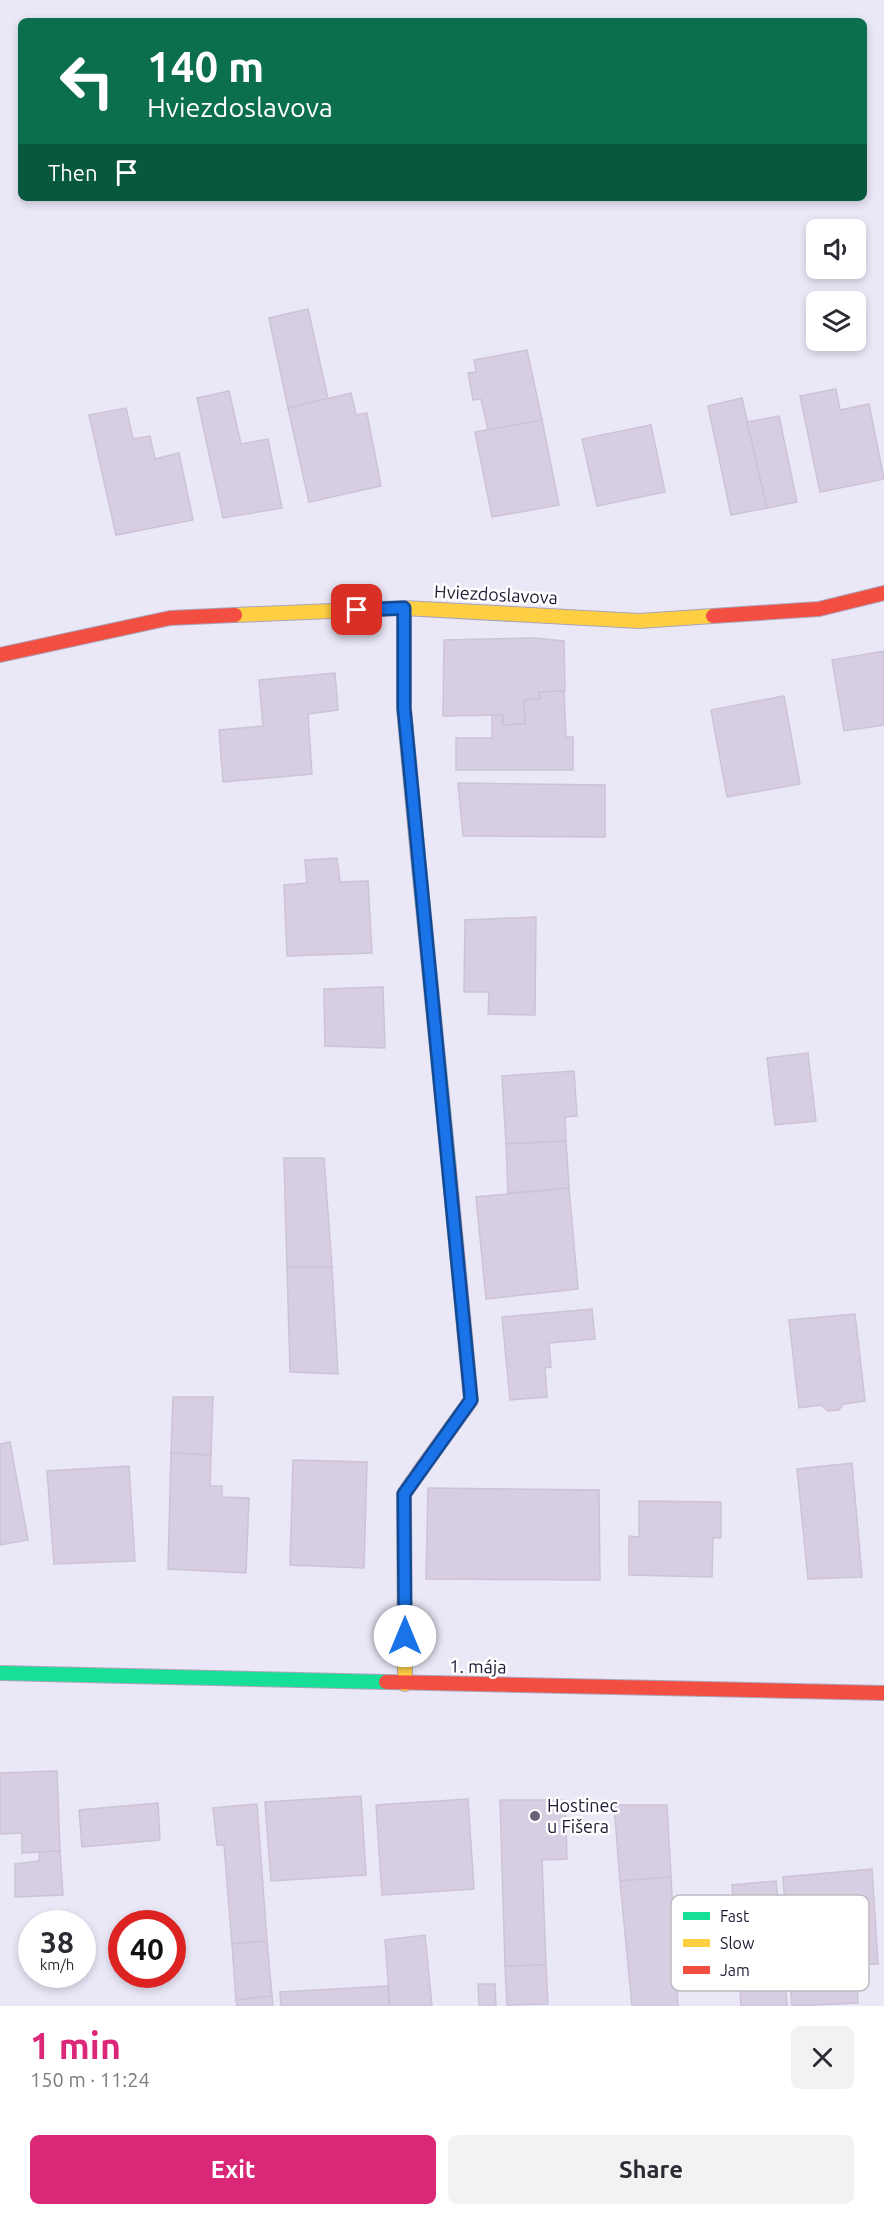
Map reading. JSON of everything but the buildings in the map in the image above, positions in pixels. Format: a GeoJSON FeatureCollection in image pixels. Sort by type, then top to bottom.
{"type":"FeatureCollection","features":[{"type":"Feature","properties":{"kind":"street","name":"Hviezdoslavova"},"geometry":{"type":"LineString","coordinates":[[0,655],[170,618],[404,608],[639,621],[819,609],[884,593]]}},
{"type":"Feature","properties":{"kind":"street"},"geometry":{"type":"LineString","coordinates":[[404,608],[404,708],[471,1400],[404,1494],[405,1684]]}},
{"type":"Feature","properties":{"kind":"street","name":"1. mája"},"geometry":{"type":"LineString","coordinates":[[0,1673],[405,1684],[884,1693]]}},
{"type":"Feature","properties":{"kind":"traffic: fast"},"geometry":{"type":"LineString","coordinates":[[418,856],[449,1169]]}},
{"type":"Feature","properties":{"kind":"traffic: fast"},"geometry":{"type":"LineString","coordinates":[[0,1673],[386,1682]]}},
{"type":"Feature","properties":{"kind":"traffic: slow"},"geometry":{"type":"LineString","coordinates":[[404,608],[404,709],[418,856]]}},
{"type":"Feature","properties":{"kind":"traffic: slow"},"geometry":{"type":"LineString","coordinates":[[235,615],[404,608],[639,621],[713,616]]}},
{"type":"Feature","properties":{"kind":"traffic: slow"},"geometry":{"type":"LineString","coordinates":[[405,1684],[404,1494],[420,1471]]}},
{"type":"Feature","properties":{"kind":"traffic: jam"},"geometry":{"type":"LineString","coordinates":[[713,616],[819,609],[884,593]]}},
{"type":"Feature","properties":{"kind":"traffic: jam"},"geometry":{"type":"LineString","coordinates":[[0,655],[170,618],[235,615]]}},
{"type":"Feature","properties":{"kind":"traffic: jam"},"geometry":{"type":"LineString","coordinates":[[420,1471],[471,1400],[449,1169]]}},
{"type":"Feature","properties":{"kind":"traffic: jam"},"geometry":{"type":"LineString","coordinates":[[386,1682],[884,1693]]}},
{"type":"Feature","properties":{"kind":"place","name":"Hostinec u Fišera"},"geometry":{"type":"Point","coordinates":[535,1816]}},
{"type":"Feature","properties":{"kind":"route"},"geometry":{"type":"LineString","coordinates":[[357,610],[404,608],[404,708],[471,1400],[404,1494],[405,1636]]}}]}
